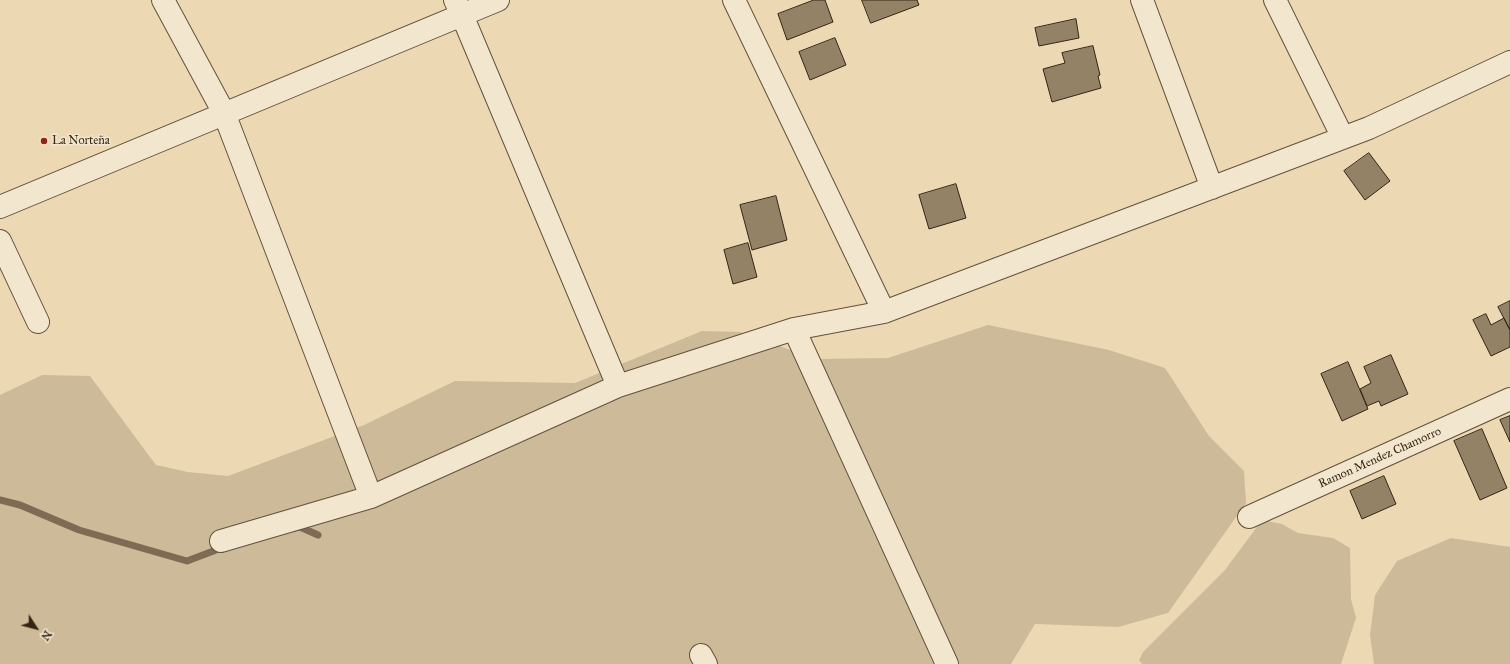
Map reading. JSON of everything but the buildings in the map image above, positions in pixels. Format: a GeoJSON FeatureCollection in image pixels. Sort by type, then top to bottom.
{"type":"FeatureCollection","features":[{"type":"Feature","properties":{"kind":"street"},"geometry":{"type":"LineString","coordinates":[[163,0],[224,113],[371,498]]}},
{"type":"Feature","properties":{"kind":"street"},"geometry":{"type":"LineString","coordinates":[[0,206],[224,113],[458,7],[498,0]]}},
{"type":"Feature","properties":{"kind":"street"},"geometry":{"type":"LineString","coordinates":[[734,0],[884,312]]}},
{"type":"Feature","properties":{"kind":"street"},"geometry":{"type":"LineString","coordinates":[[1142,0],[1212,188]]}},
{"type":"Feature","properties":{"kind":"street"},"geometry":{"type":"LineString","coordinates":[[1275,0],[1343,138]]}},
{"type":"Feature","properties":{"kind":"street"},"geometry":{"type":"LineString","coordinates":[[458,7],[618,386]]}},
{"type":"Feature","properties":{"kind":"street"},"geometry":{"type":"LineString","coordinates":[[222,541],[371,498],[618,386],[794,330],[884,312],[1369,128],[1510,62]]}},
{"type":"Feature","properties":{"kind":"street"},"geometry":{"type":"LineString","coordinates":[[0,241],[38,322]]}},
{"type":"Feature","properties":{"kind":"street"},"geometry":{"type":"LineString","coordinates":[[794,330],[947,664]]}},
{"type":"Feature","properties":{"kind":"street","name":"Ramon Mendez Chamorro"},"geometry":{"type":"LineString","coordinates":[[1249,517],[1510,399]]}},
{"type":"Feature","properties":{"kind":"shaded area"},"geometry":{"type":"Polygon","coordinates":[[[988,325],[1109,350],[1165,368],[1209,436],[1244,471],[1246,503],[1168,613],[1118,627],[1035,624],[1011,664],[0,664],[0,395],[42,375],[90,376],[156,465],[188,472],[228,476],[364,425],[455,381],[575,383],[702,331],[740,332],[816,359],[888,358],[988,325]]]}},
{"type":"Feature","properties":{"kind":"shaded area"},"geometry":{"type":"Polygon","coordinates":[[[1262,520],[1282,524],[1298,533],[1333,538],[1350,548],[1351,599],[1356,618],[1341,664],[1142,664],[1139,660],[1143,652],[1225,570],[1262,520]]]}},
{"type":"Feature","properties":{"kind":"shaded area"},"geometry":{"type":"Polygon","coordinates":[[[1451,538],[1510,547],[1510,664],[1374,664],[1370,635],[1375,595],[1397,561],[1451,538]]]}},
{"type":"Feature","properties":{"kind":"waterway"},"geometry":{"type":"LineString","coordinates":[[0,500],[20,505],[79,530],[187,561],[224,547]]}},
{"type":"Feature","properties":{"kind":"waterway"},"geometry":{"type":"LineString","coordinates":[[294,528],[300,527],[318,535]]}},
{"type":"Feature","properties":{"kind":"place","name":"La Norteña"},"geometry":{"type":"Point","coordinates":[44,141]}}]}
